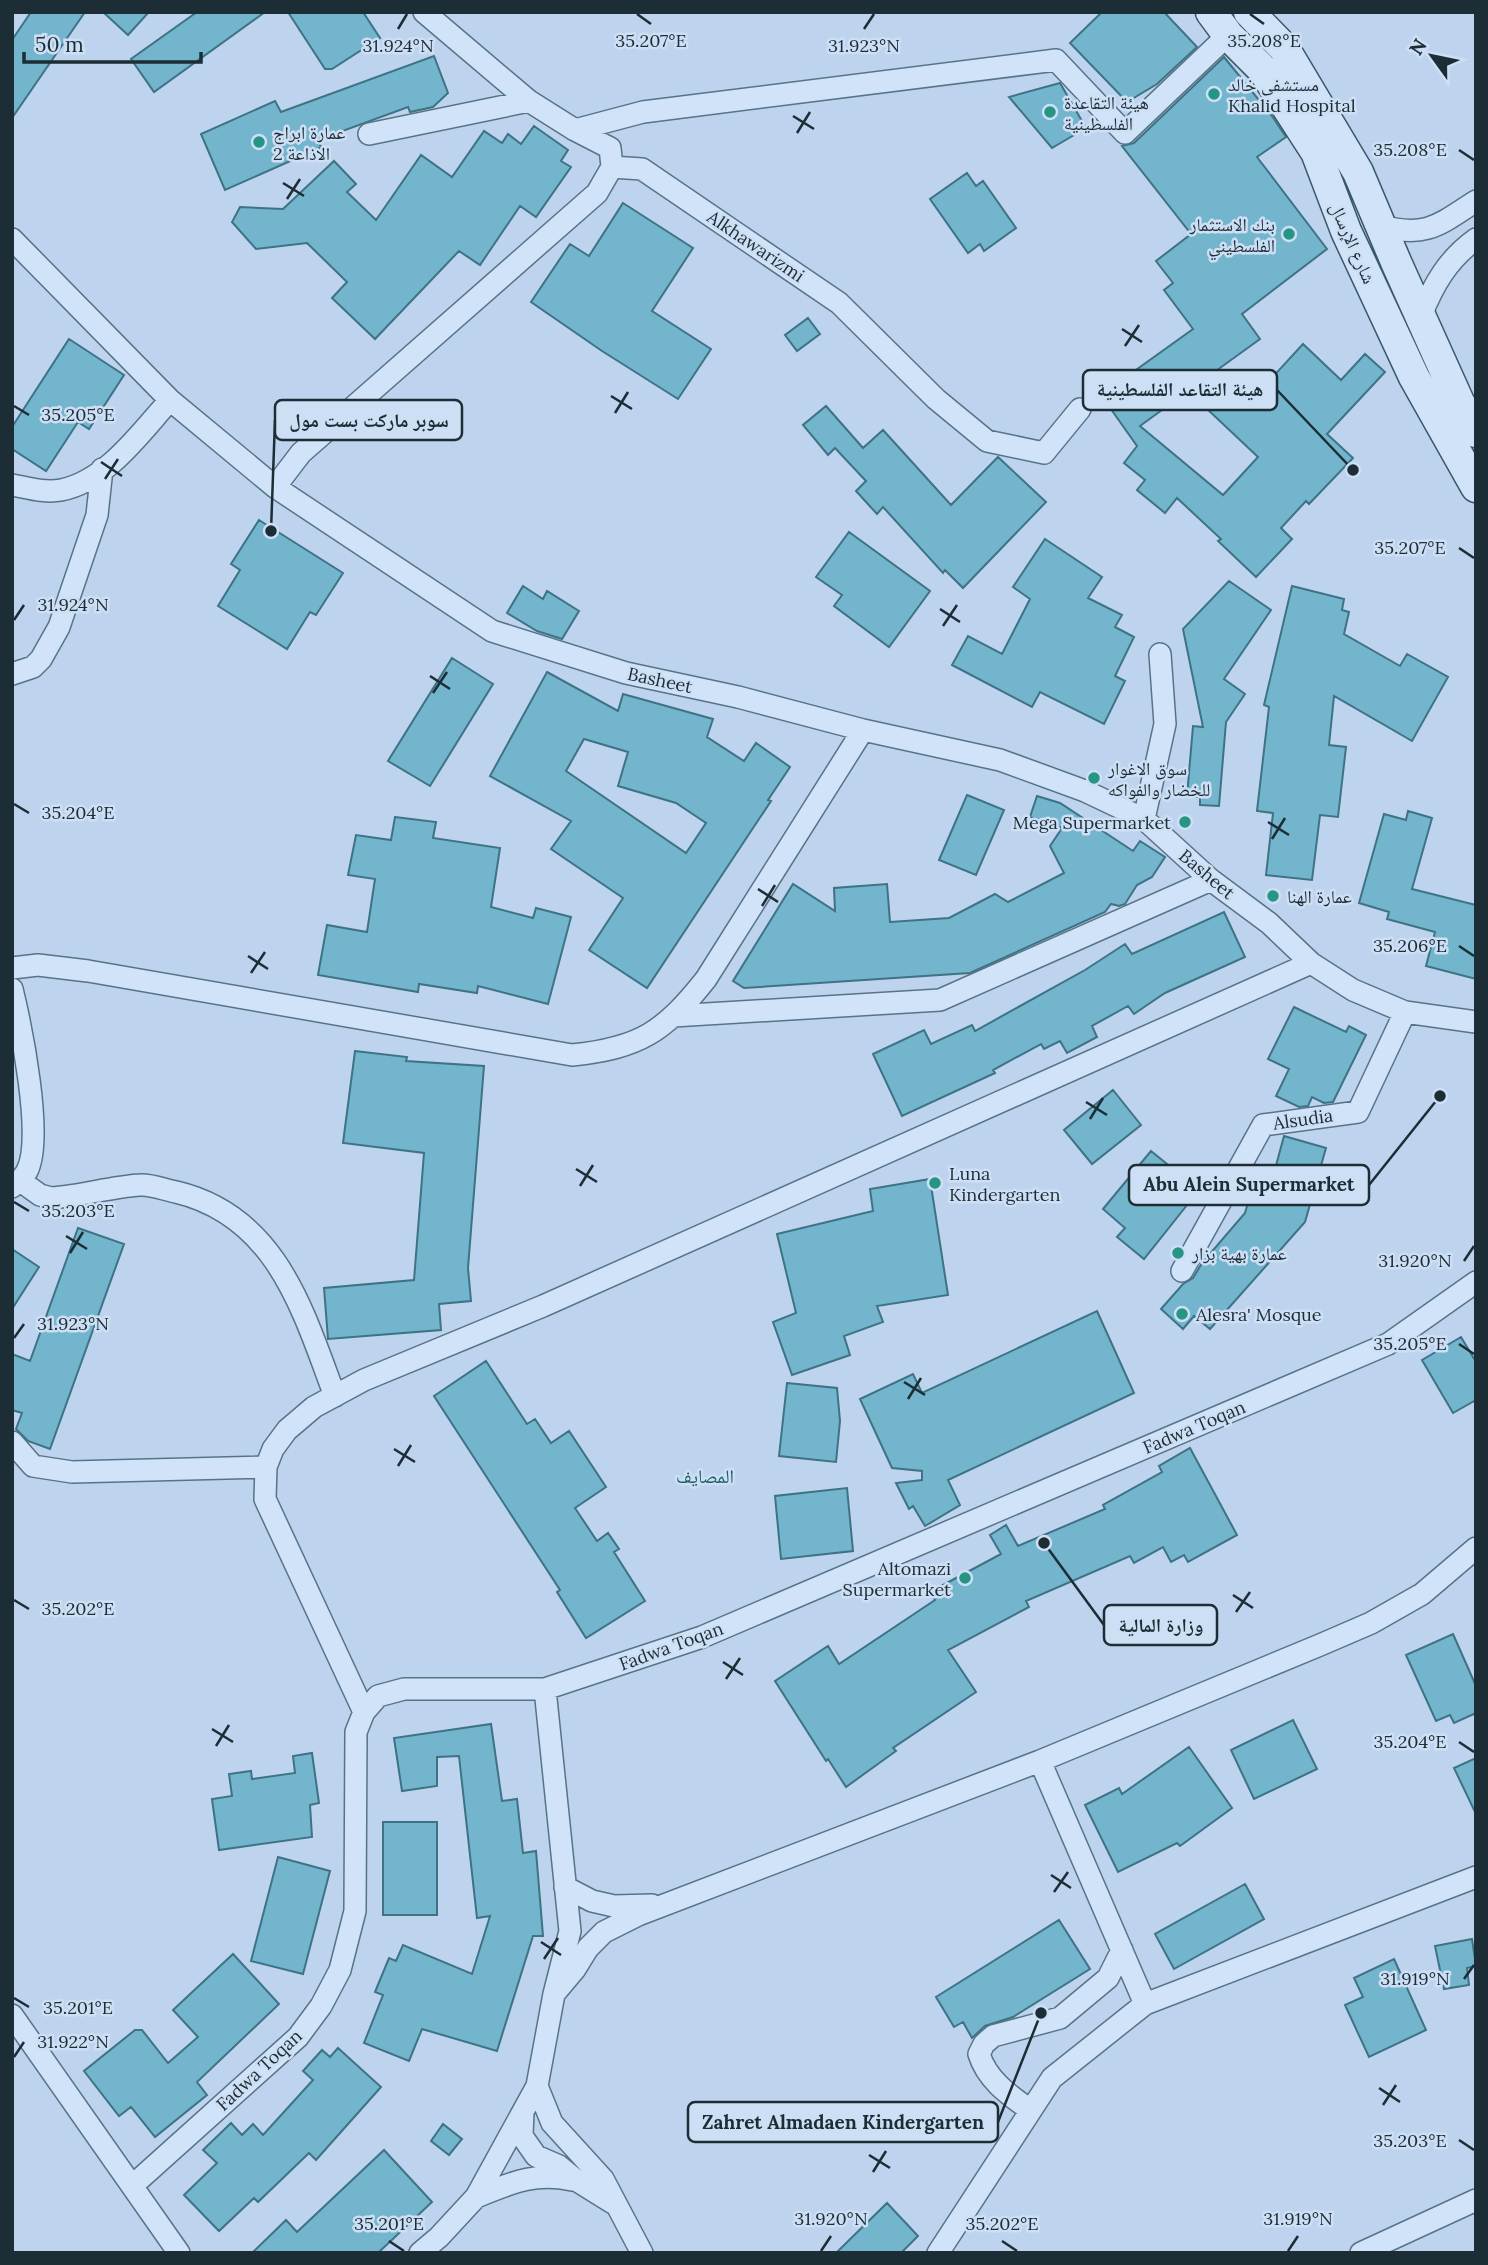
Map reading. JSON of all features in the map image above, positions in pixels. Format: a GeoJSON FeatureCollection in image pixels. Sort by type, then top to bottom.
{"type":"FeatureCollection","features":[{"type":"Feature","properties":{"kind":"main road","name":"شارع الإرسال"},"geometry":{"type":"LineString","coordinates":[[1249,12],[1284,48],[1358,172],[1459,402],[1476,432]]}},
{"type":"Feature","properties":{"kind":"main road","name":"شارع الإرسال"},"geometry":{"type":"LineString","coordinates":[[1219,23],[1263,70],[1316,152],[1346,231],[1414,377],[1476,487]]}},
{"type":"Feature","properties":{"kind":"street"},"geometry":{"type":"LineString","coordinates":[[275,487],[301,453],[597,193],[612,167],[610,148],[529,101],[424,12]]}},
{"type":"Feature","properties":{"kind":"street"},"geometry":{"type":"LineString","coordinates":[[575,130],[643,112],[1056,60],[1125,133],[1219,23]]}},
{"type":"Feature","properties":{"kind":"street"},"geometry":{"type":"LineString","coordinates":[[369,135],[529,101]]}},
{"type":"Feature","properties":{"kind":"street","name":"Alkhawarizmi"},"geometry":{"type":"LineString","coordinates":[[612,167],[642,169],[839,303],[936,399],[987,441],[1044,453],[1080,409]]}},
{"type":"Feature","properties":{"kind":"street"},"geometry":{"type":"LineString","coordinates":[[1381,226],[1403,232],[1425,230],[1476,201]]}},
{"type":"Feature","properties":{"kind":"street","name":"Basheet"},"geometry":{"type":"LineString","coordinates":[[12,239],[170,400],[275,487],[492,631],[626,673],[1000,760],[1085,791],[1144,819],[1210,880],[1269,923],[1311,963],[1353,990],[1405,1012],[1476,1022]]}},
{"type":"Feature","properties":{"kind":"street"},"geometry":{"type":"LineString","coordinates":[[1421,316],[1432,288],[1447,266],[1476,239]]}},
{"type":"Feature","properties":{"kind":"street"},"geometry":{"type":"LineString","coordinates":[[12,485],[61,491],[83,482],[120,454],[170,400]]}},
{"type":"Feature","properties":{"kind":"street"},"geometry":{"type":"LineString","coordinates":[[12,674],[33,667],[41,659],[59,627],[97,515],[102,469]]}},
{"type":"Feature","properties":{"kind":"street"},"geometry":{"type":"LineString","coordinates":[[1144,819],[1165,724],[1160,654]]}},
{"type":"Feature","properties":{"kind":"street"},"geometry":{"type":"LineString","coordinates":[[12,968],[38,965],[88,971],[572,1055],[605,1052],[636,1043],[662,1027],[683,1008],[706,979],[863,730]]}},
{"type":"Feature","properties":{"kind":"street"},"geometry":{"type":"LineString","coordinates":[[673,1016],[940,1000],[1210,880]]}},
{"type":"Feature","properties":{"kind":"street"},"geometry":{"type":"LineString","coordinates":[[364,1712],[265,1499],[266,1467],[273,1449],[287,1430],[314,1407],[364,1380],[543,1306],[1311,963]]}},
{"type":"Feature","properties":{"kind":"street"},"geometry":{"type":"LineString","coordinates":[[12,989],[19,1069],[30,1090],[33,1147],[27,1172],[16,1184],[51,1198],[142,1184],[194,1196],[242,1222],[276,1260],[305,1317],[335,1396]]}},
{"type":"Feature","properties":{"kind":"street","name":"Alsudia"},"geometry":{"type":"LineString","coordinates":[[1182,1271],[1263,1125],[1358,1112],[1405,1012]]}},
{"type":"Feature","properties":{"kind":"street","name":"Fadwa Toqan"},"geometry":{"type":"LineString","coordinates":[[132,2186],[298,2036],[321,2006],[340,1970],[355,1911],[356,1732],[364,1712],[377,1696],[404,1689],[545,1689],[702,1637],[1388,1344],[1476,1282]]}},
{"type":"Feature","properties":{"kind":"street"},"geometry":{"type":"LineString","coordinates":[[12,1442],[33,1466],[72,1472],[266,1467]]}},
{"type":"Feature","properties":{"kind":"street"},"geometry":{"type":"LineString","coordinates":[[554,1994],[588,1948],[604,1932],[638,1915],[1040,1761],[1371,1623],[1422,1594],[1476,1548]]}},
{"type":"Feature","properties":{"kind":"street"},"geometry":{"type":"LineString","coordinates":[[420,2253],[439,2237],[476,2197],[537,2086],[554,1994],[570,1931],[545,1689]]}},
{"type":"Feature","properties":{"kind":"street"},"geometry":{"type":"LineString","coordinates":[[1040,1761],[1145,2004]]}},
{"type":"Feature","properties":{"kind":"street"},"geometry":{"type":"LineString","coordinates":[[938,2253],[1052,2078],[1145,2004],[1476,1877]]}},
{"type":"Feature","properties":{"kind":"street"},"geometry":{"type":"LineString","coordinates":[[565,1887],[592,1901],[614,1906],[665,1906]]}},
{"type":"Feature","properties":{"kind":"street"},"geometry":{"type":"LineString","coordinates":[[1030,2110],[1006,2094],[984,2068],[979,2054],[984,2044],[993,2036],[1060,2018],[1108,1978],[1122,1950]]}},
{"type":"Feature","properties":{"kind":"street"},"geometry":{"type":"LineString","coordinates":[[12,2015],[179,2253]]}},
{"type":"Feature","properties":{"kind":"street"},"geometry":{"type":"LineString","coordinates":[[537,2086],[552,2123],[603,2179],[642,2253]]}},
{"type":"Feature","properties":{"kind":"street"},"geometry":{"type":"LineString","coordinates":[[523,2111],[522,2136],[537,2156],[559,2166],[615,2205]]}},
{"type":"Feature","properties":{"kind":"street"},"geometry":{"type":"LineString","coordinates":[[476,2197],[512,2182],[550,2175],[576,2180]]}},
{"type":"Feature","properties":{"kind":"street"},"geometry":{"type":"LineString","coordinates":[[1361,2253],[1476,2200]]}},
{"type":"Feature","properties":{"kind":"building"},"geometry":{"type":"Polygon","coordinates":[[[31,12],[85,12],[12,118],[12,40],[31,12]]]}},
{"type":"Feature","properties":{"kind":"building"},"geometry":{"type":"Polygon","coordinates":[[[103,12],[149,12],[128,35],[103,12]]]}},
{"type":"Feature","properties":{"kind":"building"},"geometry":{"type":"Polygon","coordinates":[[[197,12],[265,12],[154,92],[131,59],[197,12]]]}},
{"type":"Feature","properties":{"kind":"building"},"geometry":{"type":"Polygon","coordinates":[[[288,12],[363,12],[380,38],[332,69],[325,69],[288,12]]]}},
{"type":"Feature","properties":{"kind":"building"},"geometry":{"type":"Polygon","coordinates":[[[1102,12],[1164,12],[1197,47],[1157,84],[1127,102],[1070,43],[1102,12]]]}},
{"type":"Feature","properties":{"kind":"building"},"geometry":{"type":"Polygon","coordinates":[[[434,56],[448,93],[433,107],[410,112],[408,107],[315,141],[322,147],[225,190],[201,134],[275,101],[281,112],[434,56]]]}},
{"type":"Feature","properties":{"kind":"building"},"geometry":{"type":"Polygon","coordinates":[[[1224,57],[1286,137],[1257,157],[1327,249],[1242,314],[1260,339],[1213,373],[1246,406],[1303,344],[1341,380],[1365,354],[1385,372],[1327,434],[1353,458],[1309,504],[1306,501],[1281,528],[1292,539],[1256,577],[1218,541],[1221,539],[1177,498],[1165,513],[1137,490],[1145,480],[1124,463],[1137,446],[1101,395],[1193,329],[1164,290],[1173,283],[1156,261],[1191,234],[1122,146],[1134,143],[1224,57]],[[1188,391],[1140,426],[1223,495],[1258,457],[1188,391]]]}},
{"type":"Feature","properties":{"kind":"building","name":"هيئة التقاعدة الفلسطينية"},"geometry":{"type":"Polygon","coordinates":[[[1060,83],[1086,128],[1052,148],[1009,97],[1060,83]]]}},
{"type":"Feature","properties":{"kind":"building"},"geometry":{"type":"Polygon","coordinates":[[[534,126],[568,150],[561,161],[571,167],[536,217],[520,206],[480,265],[459,251],[375,339],[332,298],[347,282],[307,243],[256,249],[232,222],[240,207],[283,209],[334,161],[356,184],[347,192],[376,220],[421,155],[452,177],[484,131],[502,143],[508,134],[521,144],[534,126]]]}},
{"type":"Feature","properties":{"kind":"building"},"geometry":{"type":"Polygon","coordinates":[[[967,173],[976,186],[983,181],[1016,228],[984,251],[980,244],[968,253],[930,199],[967,173]]]}},
{"type":"Feature","properties":{"kind":"building"},"geometry":{"type":"Polygon","coordinates":[[[623,203],[693,248],[652,311],[711,349],[678,399],[531,302],[570,244],[589,256],[623,203]]]}},
{"type":"Feature","properties":{"kind":"building"},"geometry":{"type":"Polygon","coordinates":[[[808,318],[820,334],[797,351],[785,335],[808,318]]]}},
{"type":"Feature","properties":{"kind":"building"},"geometry":{"type":"Polygon","coordinates":[[[69,339],[124,375],[89,429],[78,422],[46,471],[12,449],[12,427],[69,339]]]}},
{"type":"Feature","properties":{"kind":"building"},"geometry":{"type":"Polygon","coordinates":[[[826,406],[863,448],[883,430],[951,505],[998,457],[1046,502],[963,588],[945,570],[943,573],[883,507],[877,514],[856,491],[866,481],[835,448],[828,455],[803,425],[826,406]]]}},
{"type":"Feature","properties":{"kind":"building"},"geometry":{"type":"Polygon","coordinates":[[[259,520],[343,573],[316,615],[310,612],[287,649],[218,606],[240,570],[231,564],[259,520]]]}},
{"type":"Feature","properties":{"kind":"building"},"geometry":{"type":"Polygon","coordinates":[[[849,532],[930,591],[889,647],[834,606],[842,595],[816,577],[849,532]]]}},
{"type":"Feature","properties":{"kind":"building"},"geometry":{"type":"Polygon","coordinates":[[[1045,539],[1102,577],[1088,598],[1122,615],[1115,627],[1134,637],[1115,676],[1125,681],[1104,724],[1040,692],[1032,707],[952,665],[968,636],[1002,654],[1030,599],[1013,587],[1045,539]]]}},
{"type":"Feature","properties":{"kind":"building"},"geometry":{"type":"Polygon","coordinates":[[[1229,581],[1271,610],[1224,679],[1245,694],[1226,722],[1219,806],[1200,805],[1200,797],[1187,796],[1193,726],[1203,727],[1183,629],[1229,581]]]}},
{"type":"Feature","properties":{"kind":"building"},"geometry":{"type":"Polygon","coordinates":[[[523,586],[543,599],[547,591],[579,611],[562,639],[537,631],[507,613],[523,586]]]}},
{"type":"Feature","properties":{"kind":"building"},"geometry":{"type":"Polygon","coordinates":[[[1292,586],[1344,599],[1342,610],[1349,612],[1344,634],[1400,666],[1407,654],[1448,677],[1412,741],[1334,696],[1329,745],[1346,747],[1338,817],[1320,815],[1312,880],[1266,875],[1273,813],[1257,811],[1269,707],[1264,705],[1292,586]]]}},
{"type":"Feature","properties":{"kind":"building"},"geometry":{"type":"Polygon","coordinates":[[[452,658],[493,684],[430,786],[388,761],[452,658]]]}},
{"type":"Feature","properties":{"kind":"building"},"geometry":{"type":"Polygon","coordinates":[[[547,672],[618,711],[623,694],[713,719],[707,737],[744,761],[756,743],[790,767],[768,800],[771,801],[647,988],[589,950],[623,898],[551,849],[571,821],[490,776],[547,672]],[[584,739],[566,771],[686,853],[706,823],[676,803],[618,786],[628,752],[584,739]]]}},
{"type":"Feature","properties":{"kind":"building"},"geometry":{"type":"Polygon","coordinates":[[[967,795],[1004,810],[976,875],[939,860],[967,795]]]}},
{"type":"Feature","properties":{"kind":"building"},"geometry":{"type":"Polygon","coordinates":[[[1037,796],[1060,803],[1133,851],[1140,841],[1165,857],[1152,877],[1137,885],[1125,904],[1111,904],[1105,912],[970,973],[744,988],[733,981],[793,884],[835,911],[834,888],[887,884],[890,922],[949,918],[995,894],[1008,902],[1064,873],[1050,846],[1062,828],[1030,817],[1037,796]]]}},
{"type":"Feature","properties":{"kind":"building"},"geometry":{"type":"Polygon","coordinates":[[[1408,811],[1432,818],[1412,889],[1476,905],[1476,979],[1426,966],[1435,932],[1387,919],[1389,912],[1359,903],[1384,814],[1406,820],[1408,811]]]}},
{"type":"Feature","properties":{"kind":"building"},"geometry":{"type":"Polygon","coordinates":[[[395,817],[436,822],[433,838],[500,848],[491,907],[533,918],[536,908],[571,917],[548,1004],[478,986],[477,993],[419,984],[418,992],[318,975],[327,925],[367,932],[375,879],[348,875],[356,835],[391,840],[395,817]]]}},
{"type":"Feature","properties":{"kind":"building"},"geometry":{"type":"Polygon","coordinates":[[[1224,912],[1245,957],[1165,993],[1134,1014],[1128,1006],[1092,1026],[1097,1037],[1067,1053],[1060,1041],[1044,1049],[1041,1044],[993,1070],[995,1073],[902,1116],[873,1054],[924,1030],[931,1044],[972,1025],[975,1031],[1085,970],[1125,944],[1132,954],[1224,912]]]}},
{"type":"Feature","properties":{"kind":"building"},"geometry":{"type":"Polygon","coordinates":[[[1294,1007],[1346,1032],[1349,1026],[1366,1035],[1333,1102],[1324,1103],[1312,1097],[1308,1106],[1299,1107],[1276,1096],[1289,1069],[1268,1059],[1294,1007]]]}},
{"type":"Feature","properties":{"kind":"building"},"geometry":{"type":"Polygon","coordinates":[[[355,1051],[407,1057],[406,1061],[484,1066],[468,1268],[471,1301],[439,1304],[441,1330],[328,1339],[324,1288],[414,1280],[424,1153],[343,1143],[355,1051]]]}},
{"type":"Feature","properties":{"kind":"building"},"geometry":{"type":"Polygon","coordinates":[[[1113,1090],[1141,1125],[1092,1164],[1064,1130],[1113,1090]]]}},
{"type":"Feature","properties":{"kind":"building"},"geometry":{"type":"Polygon","coordinates":[[[1284,1136],[1326,1148],[1305,1222],[1210,1329],[1194,1316],[1183,1329],[1161,1309],[1183,1284],[1193,1278],[1202,1263],[1245,1213],[1258,1168],[1274,1173],[1284,1136]]]}},
{"type":"Feature","properties":{"kind":"building"},"geometry":{"type":"Polygon","coordinates":[[[1151,1151],[1199,1190],[1144,1259],[1117,1237],[1125,1228],[1103,1209],[1151,1151]]]}},
{"type":"Feature","properties":{"kind":"building"},"geometry":{"type":"Polygon","coordinates":[[[930,1179],[948,1295],[877,1306],[883,1322],[844,1336],[850,1355],[792,1375],[773,1322],[796,1313],[777,1234],[873,1211],[870,1189],[930,1179]]]}},
{"type":"Feature","properties":{"kind":"building"},"geometry":{"type":"Polygon","coordinates":[[[78,1228],[124,1244],[50,1449],[28,1441],[16,1429],[22,1413],[12,1410],[12,1354],[30,1361],[78,1228]]]}},
{"type":"Feature","properties":{"kind":"building"},"geometry":{"type":"Polygon","coordinates":[[[12,1249],[39,1267],[12,1309],[12,1249]]]}},
{"type":"Feature","properties":{"kind":"building"},"geometry":{"type":"Polygon","coordinates":[[[1097,1311],[1134,1393],[948,1480],[960,1505],[925,1526],[913,1506],[909,1509],[896,1483],[922,1480],[922,1471],[892,1468],[860,1399],[913,1374],[922,1393],[1097,1311]]]}},
{"type":"Feature","properties":{"kind":"building"},"geometry":{"type":"Polygon","coordinates":[[[1461,1337],[1476,1362],[1476,1400],[1453,1413],[1422,1360],[1461,1337]]]}},
{"type":"Feature","properties":{"kind":"building"},"geometry":{"type":"Polygon","coordinates":[[[486,1361],[527,1424],[535,1419],[551,1443],[569,1431],[606,1487],[575,1508],[597,1541],[608,1533],[619,1549],[614,1552],[645,1601],[586,1638],[557,1592],[560,1590],[434,1396],[486,1361]]]}},
{"type":"Feature","properties":{"kind":"building"},"geometry":{"type":"Polygon","coordinates":[[[787,1383],[837,1388],[840,1421],[836,1462],[779,1456],[787,1383]]]}},
{"type":"Feature","properties":{"kind":"building"},"geometry":{"type":"Polygon","coordinates":[[[1190,1448],[1237,1535],[1188,1562],[1184,1555],[1171,1562],[1163,1547],[1134,1563],[1130,1556],[1026,1601],[1029,1607],[948,1650],[976,1692],[893,1748],[896,1751],[846,1787],[828,1759],[826,1761],[775,1681],[828,1646],[839,1664],[935,1600],[930,1592],[1001,1554],[990,1535],[1006,1525],[1018,1546],[1105,1509],[1103,1505],[1162,1472],[1159,1466],[1190,1448]]]}},
{"type":"Feature","properties":{"kind":"building"},"geometry":{"type":"Polygon","coordinates":[[[847,1488],[853,1551],[781,1559],[775,1496],[847,1488]]]}},
{"type":"Feature","properties":{"kind":"building"},"geometry":{"type":"Polygon","coordinates":[[[1453,1634],[1476,1686],[1476,1713],[1454,1723],[1450,1715],[1436,1721],[1406,1655],[1453,1634]]]}},
{"type":"Feature","properties":{"kind":"building"},"geometry":{"type":"Polygon","coordinates":[[[1293,1720],[1317,1769],[1254,1799],[1231,1750],[1293,1720]]]}},
{"type":"Feature","properties":{"kind":"building"},"geometry":{"type":"Polygon","coordinates":[[[491,1724],[502,1801],[517,1799],[523,1853],[536,1851],[543,1936],[533,1936],[497,2051],[422,2029],[409,2061],[364,2043],[383,1995],[375,1992],[389,1958],[396,1961],[403,1945],[472,1974],[490,1916],[477,1918],[459,1756],[437,1757],[437,1786],[402,1791],[394,1738],[491,1724]]]}},
{"type":"Feature","properties":{"kind":"building"},"geometry":{"type":"Polygon","coordinates":[[[1189,1747],[1232,1808],[1180,1846],[1177,1843],[1118,1872],[1085,1805],[1119,1788],[1122,1794],[1189,1747]]]}},
{"type":"Feature","properties":{"kind":"building"},"geometry":{"type":"Polygon","coordinates":[[[312,1753],[319,1803],[310,1805],[312,1837],[219,1850],[212,1799],[232,1796],[229,1774],[251,1771],[252,1779],[295,1773],[293,1756],[312,1753]]]}},
{"type":"Feature","properties":{"kind":"building"},"geometry":{"type":"Polygon","coordinates":[[[1476,1758],[1476,1814],[1454,1768],[1476,1758]]]}},
{"type":"Feature","properties":{"kind":"building"},"geometry":{"type":"Polygon","coordinates":[[[383,1822],[437,1822],[437,1915],[383,1915],[383,1822]]]}},
{"type":"Feature","properties":{"kind":"building"},"geometry":{"type":"Polygon","coordinates":[[[278,1857],[330,1871],[303,1974],[251,1961],[278,1857]]]}},
{"type":"Feature","properties":{"kind":"building"},"geometry":{"type":"Polygon","coordinates":[[[1245,1884],[1264,1919],[1174,1969],[1155,1934],[1245,1884]]]}},
{"type":"Feature","properties":{"kind":"building"},"geometry":{"type":"Polygon","coordinates":[[[1059,1920],[1090,1969],[1013,2017],[985,2026],[972,2038],[963,2022],[954,2027],[936,1997],[1059,1920]]]}},
{"type":"Feature","properties":{"kind":"building"},"geometry":{"type":"Polygon","coordinates":[[[1472,1939],[1476,1966],[1467,1968],[1469,1985],[1444,1989],[1435,1946],[1472,1939]]]}},
{"type":"Feature","properties":{"kind":"building"},"geometry":{"type":"Polygon","coordinates":[[[233,1954],[279,2004],[197,2082],[207,2095],[155,2137],[131,2107],[119,2116],[84,2071],[135,2030],[142,2030],[168,2063],[198,2037],[173,2010],[233,1954]]]}},
{"type":"Feature","properties":{"kind":"building"},"geometry":{"type":"Polygon","coordinates":[[[1394,1959],[1426,2030],[1369,2057],[1345,2005],[1363,1997],[1354,1978],[1394,1959]]]}},
{"type":"Feature","properties":{"kind":"building"},"geometry":{"type":"Polygon","coordinates":[[[338,2048],[381,2087],[316,2160],[309,2153],[258,2202],[254,2198],[219,2231],[184,2195],[217,2163],[203,2150],[231,2123],[242,2135],[253,2124],[263,2135],[313,2080],[303,2071],[322,2050],[330,2057],[338,2048]]]}},
{"type":"Feature","properties":{"kind":"building"},"geometry":{"type":"Polygon","coordinates":[[[443,2124],[462,2139],[449,2155],[431,2141],[443,2124]]]}},
{"type":"Feature","properties":{"kind":"building"},"geometry":{"type":"Polygon","coordinates":[[[384,2150],[432,2202],[378,2253],[252,2253],[286,2220],[297,2232],[384,2150]]]}},
{"type":"Feature","properties":{"kind":"building"},"geometry":{"type":"Polygon","coordinates":[[[887,2203],[918,2236],[901,2253],[836,2253],[887,2203]]]}},
{"type":"Feature","properties":{"kind":"place","name":"مستشفى خالد Khalid Hospital"},"geometry":{"type":"Point","coordinates":[1214,94]}},
{"type":"Feature","properties":{"kind":"place","name":"هيئة التقاعدة الفلسطينية"},"geometry":{"type":"Point","coordinates":[1050,112]}},
{"type":"Feature","properties":{"kind":"place","name":"عمارة ابراج الاذاعة 2"},"geometry":{"type":"Point","coordinates":[259,142]}},
{"type":"Feature","properties":{"kind":"place","name":"بنك الاستثمار الفلسطيني"},"geometry":{"type":"Point","coordinates":[1289,234]}},
{"type":"Feature","properties":{"kind":"place","name":"هيئة التقاعد الفلسطينية"},"geometry":{"type":"Point","coordinates":[1353,470]}},
{"type":"Feature","properties":{"kind":"place","name":"سوبر ماركت بست مول"},"geometry":{"type":"Point","coordinates":[271,531]}},
{"type":"Feature","properties":{"kind":"place","name":"سوق الاغوار للخضار والفواكه"},"geometry":{"type":"Point","coordinates":[1094,778]}},
{"type":"Feature","properties":{"kind":"place","name":"Mega Supermarket"},"geometry":{"type":"Point","coordinates":[1185,822]}},
{"type":"Feature","properties":{"kind":"place","name":"عمارة الهنا"},"geometry":{"type":"Point","coordinates":[1273,896]}},
{"type":"Feature","properties":{"kind":"place","name":"Abu Alein Supermarket"},"geometry":{"type":"Point","coordinates":[1440,1096]}},
{"type":"Feature","properties":{"kind":"place","name":"Luna Kindergarten"},"geometry":{"type":"Point","coordinates":[935,1183]}},
{"type":"Feature","properties":{"kind":"place","name":"عمارة بهية بزار"},"geometry":{"type":"Point","coordinates":[1178,1253]}},
{"type":"Feature","properties":{"kind":"place","name":"Alesra' Mosque"},"geometry":{"type":"Point","coordinates":[1182,1314]}},
{"type":"Feature","properties":{"kind":"place","name":"وزارة المالية"},"geometry":{"type":"Point","coordinates":[1044,1543]}},
{"type":"Feature","properties":{"kind":"place","name":"Altomazi Supermarket"},"geometry":{"type":"Point","coordinates":[965,1578]}},
{"type":"Feature","properties":{"kind":"place","name":"Zahret Almadaen Kindergarten"},"geometry":{"type":"Point","coordinates":[1041,2013]}},
{"type":"Feature","properties":{"kind":"district","name":"المصايف"},"geometry":{"type":"Point","coordinates":[705,1476]}}]}
